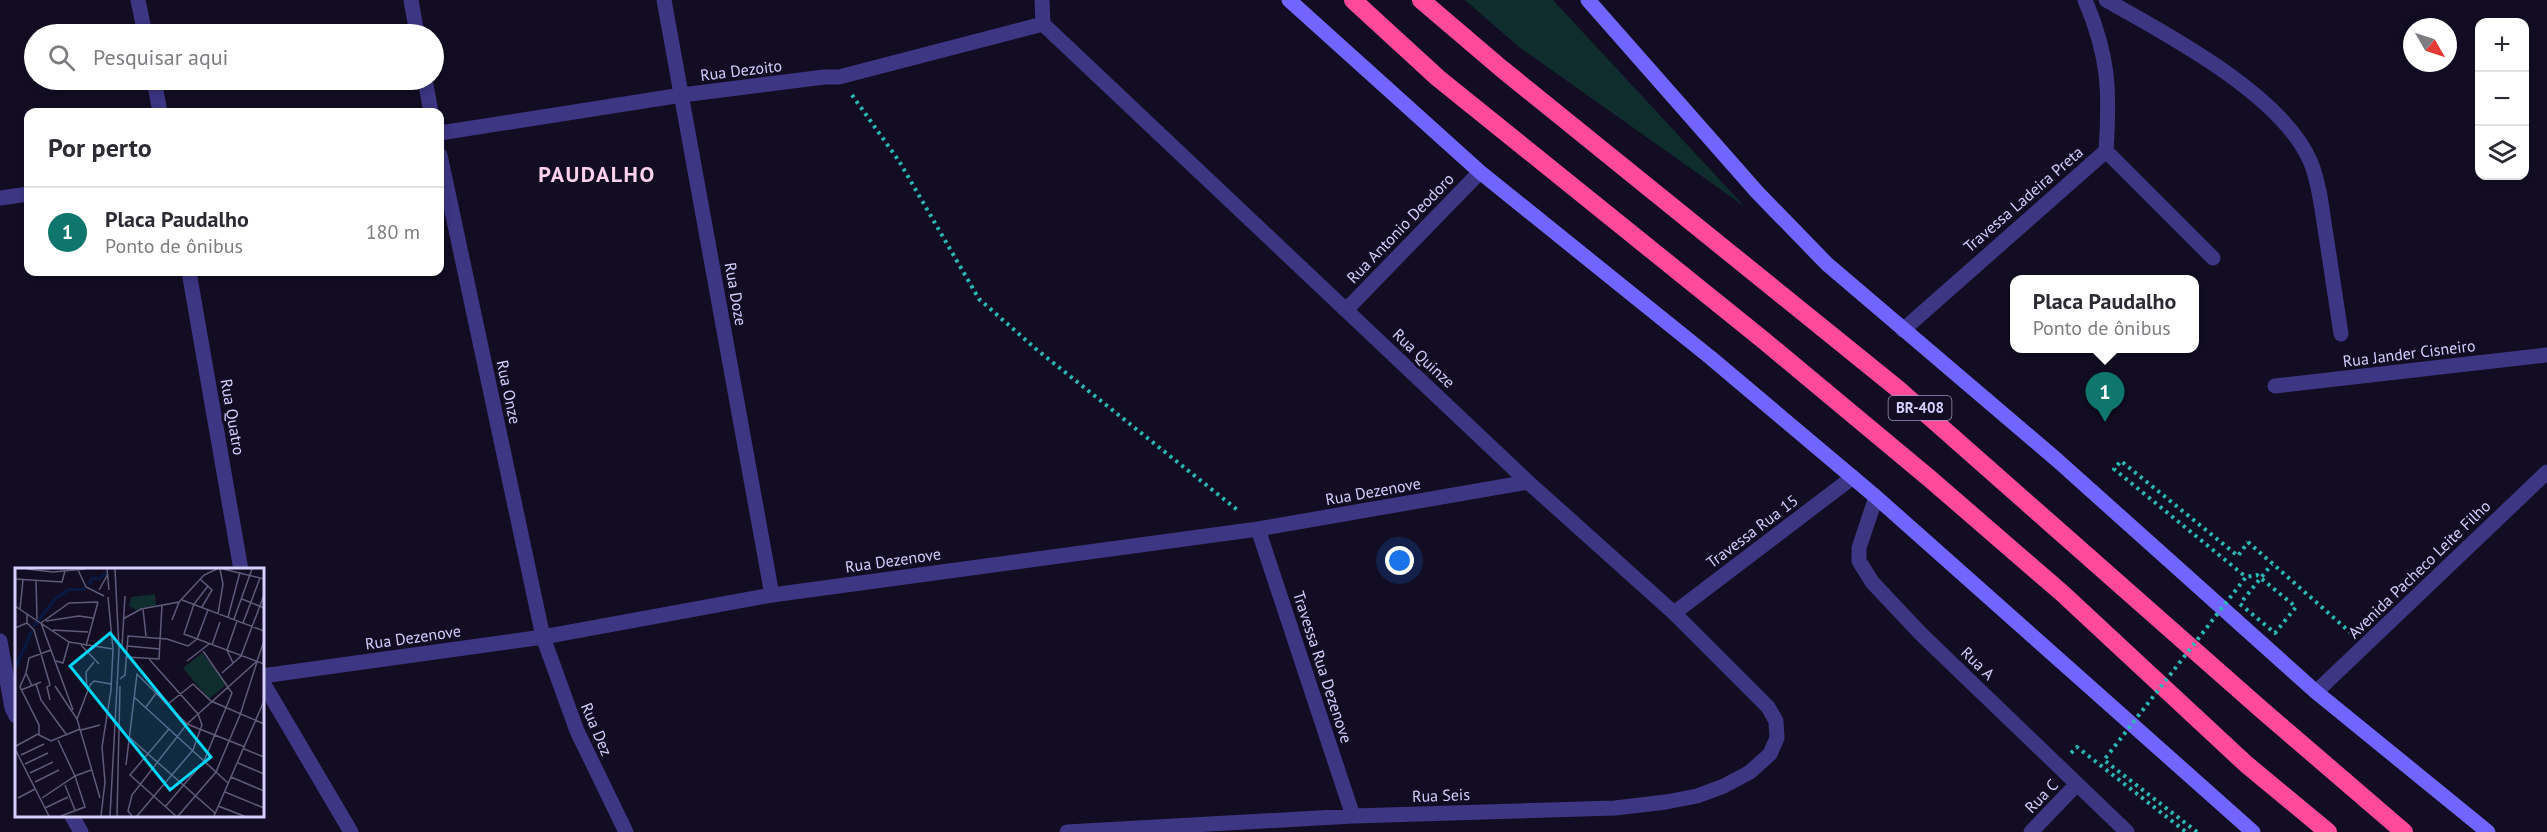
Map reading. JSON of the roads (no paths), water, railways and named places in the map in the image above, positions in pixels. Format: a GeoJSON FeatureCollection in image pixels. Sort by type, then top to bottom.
{"type":"FeatureCollection","features":[{"type":"Feature","properties":{"kind":"highway","name":"BR-408"},"geometry":{"type":"LineString","coordinates":[[1353,0],[1438,78],[1762,339],[1929,478],[2062,592],[2246,764],[2328,832]]}},
{"type":"Feature","properties":{"kind":"highway","name":"BR-408"},"geometry":{"type":"LineString","coordinates":[[1421,0],[1502,69],[1898,389],[2404,832]]}},
{"type":"Feature","properties":{"kind":"main road"},"geometry":{"type":"LineString","coordinates":[[1289,0],[1480,172],[1711,358],[1853,477],[2253,832]]}},
{"type":"Feature","properties":{"kind":"main road"},"geometry":{"type":"LineString","coordinates":[[1588,0],[1789,225],[1827,264],[2058,460],[2316,692],[2488,832]]}},
{"type":"Feature","properties":{"kind":"street"},"geometry":{"type":"LineString","coordinates":[[138,0],[143,24]]}},
{"type":"Feature","properties":{"kind":"street"},"geometry":{"type":"LineString","coordinates":[[411,0],[415,24]]}},
{"type":"Feature","properties":{"kind":"street","name":"Rua Doze"},"geometry":{"type":"LineString","coordinates":[[664,0],[772,595]]}},
{"type":"Feature","properties":{"kind":"street"},"geometry":{"type":"LineString","coordinates":[[1042,0],[1043,24]]}},
{"type":"Feature","properties":{"kind":"street","name":"Travessa Ladeira Preta"},"geometry":{"type":"LineString","coordinates":[[1903,330],[2106,151],[2109,102],[2106,63],[2099,32],[2085,0]]}},
{"type":"Feature","properties":{"kind":"street"},"geometry":{"type":"LineString","coordinates":[[2106,0],[2184,44],[2221,69],[2261,102],[2297,139],[2310,162],[2319,190],[2341,334]]}},
{"type":"Feature","properties":{"kind":"street","name":"Rua Dezoito"},"geometry":{"type":"LineString","coordinates":[[444,132],[682,96],[824,77],[839,77],[1043,24]]}},
{"type":"Feature","properties":{"kind":"street","name":"Rua Quinze"},"geometry":{"type":"LineString","coordinates":[[1043,24],[1528,482],[1674,614],[1768,707],[1776,721]]}},
{"type":"Feature","properties":{"kind":"street"},"geometry":{"type":"LineString","coordinates":[[156,90],[159,108]]}},
{"type":"Feature","properties":{"kind":"street"},"geometry":{"type":"LineString","coordinates":[[427,90],[430,108]]}},
{"type":"Feature","properties":{"kind":"street"},"geometry":{"type":"LineString","coordinates":[[2106,151],[2213,258]]}},
{"type":"Feature","properties":{"kind":"street","name":"Rua Antonio Deodoro"},"geometry":{"type":"LineString","coordinates":[[1346,310],[1480,172]]}},
{"type":"Feature","properties":{"kind":"street","name":"Rua Onze"},"geometry":{"type":"LineString","coordinates":[[444,174],[543,637]]}},
{"type":"Feature","properties":{"kind":"street"},"geometry":{"type":"LineString","coordinates":[[0,198],[24,195]]}},
{"type":"Feature","properties":{"kind":"street","name":"Rua Quatro"},"geometry":{"type":"LineString","coordinates":[[190,276],[241,568]]}},
{"type":"Feature","properties":{"kind":"street","name":"Rua Jander Cisneiro"},"geometry":{"type":"LineString","coordinates":[[2275,386],[2547,355]]}},
{"type":"Feature","properties":{"kind":"street","name":"Avenida Pacheco Leite Filho"},"geometry":{"type":"LineString","coordinates":[[2316,692],[2547,472]]}},
{"type":"Feature","properties":{"kind":"street","name":"Travessa Rua 15"},"geometry":{"type":"LineString","coordinates":[[1674,614],[1853,477]]}},
{"type":"Feature","properties":{"kind":"street","name":"Rua Dezenove"},"geometry":{"type":"LineString","coordinates":[[264,676],[543,637],[772,595],[1258,529],[1528,482]]}},
{"type":"Feature","properties":{"kind":"street","name":"Rua A"},"geometry":{"type":"LineString","coordinates":[[1876,497],[1859,548],[1859,561],[1872,582],[1921,634],[2127,832]]}},
{"type":"Feature","properties":{"kind":"street","name":"Travessa Rua Dezenove"},"geometry":{"type":"LineString","coordinates":[[1258,529],[1353,816]]}},
{"type":"Feature","properties":{"kind":"street","name":"Rua Dez"},"geometry":{"type":"LineString","coordinates":[[543,637],[576,730],[626,832]]}},
{"type":"Feature","properties":{"kind":"street"},"geometry":{"type":"LineString","coordinates":[[0,641],[11,710]]}},
{"type":"Feature","properties":{"kind":"street"},"geometry":{"type":"LineString","coordinates":[[264,684],[351,832]]}},
{"type":"Feature","properties":{"kind":"street","name":"Rua Seis"},"geometry":{"type":"LineString","coordinates":[[1067,832],[1353,816],[1615,808],[1697,796],[1750,772],[1770,754],[1777,738],[1776,721]]}},
{"type":"Feature","properties":{"kind":"street","name":"Rua C"},"geometry":{"type":"LineString","coordinates":[[2031,832],[2077,784]]}},
{"type":"Feature","properties":{"kind":"street"},"geometry":{"type":"LineString","coordinates":[[73,817],[81,832]]}},
{"type":"Feature","properties":{"kind":"place","name":"Placa Paudalho"},"geometry":{"type":"Point","coordinates":[2105,422]}},
{"type":"Feature","properties":{"kind":"district","name":"PAUDALHO"},"geometry":{"type":"Point","coordinates":[597,174]}}]}
